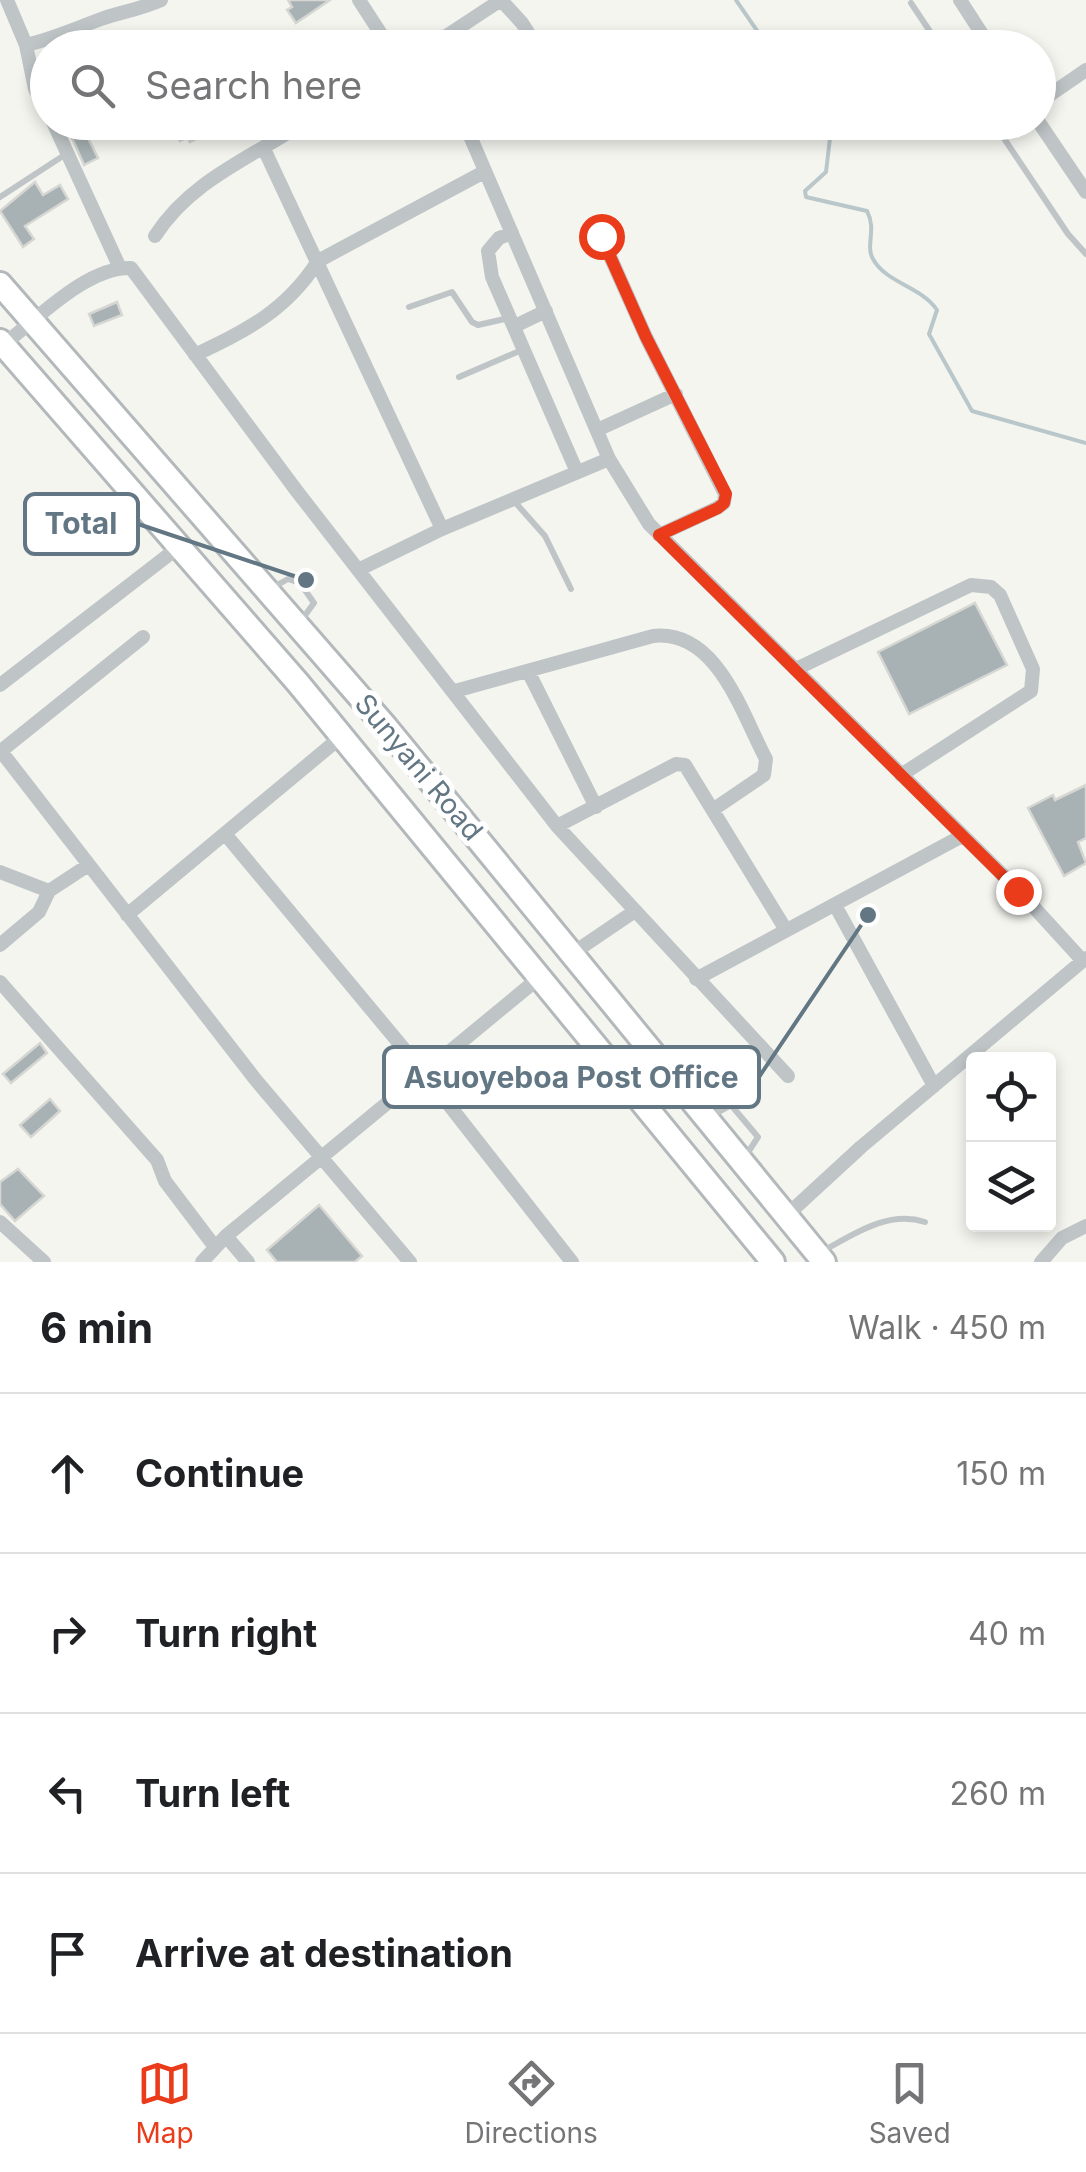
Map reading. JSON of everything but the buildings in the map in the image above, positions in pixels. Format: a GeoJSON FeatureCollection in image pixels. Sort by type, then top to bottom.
{"type":"FeatureCollection","features":[{"type":"Feature","properties":{"kind":"main road","name":"Sunyani Road"},"geometry":{"type":"LineString","coordinates":[[0,284],[299,624],[821,1258]]}},
{"type":"Feature","properties":{"kind":"main road"},"geometry":{"type":"LineString","coordinates":[[1,344],[180,546],[341,737],[773,1262]]}},
{"type":"Feature","properties":{"kind":"street"},"geometry":{"type":"LineString","coordinates":[[7,0],[30,65]]}},
{"type":"Feature","properties":{"kind":"street"},"geometry":{"type":"LineString","coordinates":[[77,30],[161,0]]}},
{"type":"Feature","properties":{"kind":"street"},"geometry":{"type":"LineString","coordinates":[[358,0],[378,30]]}},
{"type":"Feature","properties":{"kind":"street"},"geometry":{"type":"LineString","coordinates":[[455,30],[500,0],[527,30]]}},
{"type":"Feature","properties":{"kind":"street"},"geometry":{"type":"LineString","coordinates":[[960,0],[979,30]]}},
{"type":"Feature","properties":{"kind":"street"},"geometry":{"type":"LineString","coordinates":[[26,46],[30,45]]}},
{"type":"Feature","properties":{"kind":"street"},"geometry":{"type":"LineString","coordinates":[[1056,91],[1086,70]]}},
{"type":"Feature","properties":{"kind":"street"},"geometry":{"type":"LineString","coordinates":[[63,140],[120,268]]}},
{"type":"Feature","properties":{"kind":"street"},"geometry":{"type":"LineString","coordinates":[[156,236],[171,211],[197,188],[279,140]]}},
{"type":"Feature","properties":{"kind":"street"},"geometry":{"type":"LineString","coordinates":[[471,140],[609,459],[659,535],[1085,959],[786,1216]]}},
{"type":"Feature","properties":{"kind":"street"},"geometry":{"type":"LineString","coordinates":[[1051,140],[1086,192]]}},
{"type":"Feature","properties":{"kind":"street"},"geometry":{"type":"LineString","coordinates":[[264,150],[442,529]]}},
{"type":"Feature","properties":{"kind":"street"},"geometry":{"type":"LineString","coordinates":[[195,355],[248,329],[284,305],[318,261],[484,172]]}},
{"type":"Feature","properties":{"kind":"street"},"geometry":{"type":"LineString","coordinates":[[512,233],[499,238],[488,251],[492,277],[577,472]]}},
{"type":"Feature","properties":{"kind":"street"},"geometry":{"type":"LineString","coordinates":[[601,236],[646,337],[726,494],[718,508],[659,535]]}},
{"type":"Feature","properties":{"kind":"street"},"geometry":{"type":"LineString","coordinates":[[1,344],[96,276],[131,268],[557,826],[788,1076]]}},
{"type":"Feature","properties":{"kind":"street"},"geometry":{"type":"LineString","coordinates":[[512,322],[546,312]]}},
{"type":"Feature","properties":{"kind":"street"},"geometry":{"type":"LineString","coordinates":[[596,430],[676,394]]}},
{"type":"Feature","properties":{"kind":"street"},"geometry":{"type":"LineString","coordinates":[[360,569],[442,529],[609,459]]}},
{"type":"Feature","properties":{"kind":"street"},"geometry":{"type":"LineString","coordinates":[[0,686],[180,546]]}},
{"type":"Feature","properties":{"kind":"street"},"geometry":{"type":"LineString","coordinates":[[796,668],[971,585],[980,584],[1000,594],[1033,669],[1031,692],[900,775]]}},
{"type":"Feature","properties":{"kind":"street"},"geometry":{"type":"LineString","coordinates":[[455,691],[653,636],[675,636],[699,648],[717,667],[766,759],[764,774],[714,809]]}},
{"type":"Feature","properties":{"kind":"street"},"geometry":{"type":"LineString","coordinates":[[143,637],[0,750],[255,1079],[410,1262]]}},
{"type":"Feature","properties":{"kind":"street"},"geometry":{"type":"LineString","coordinates":[[528,671],[596,807]]}},
{"type":"Feature","properties":{"kind":"street"},"geometry":{"type":"LineString","coordinates":[[127,915],[341,737]]}},
{"type":"Feature","properties":{"kind":"street"},"geometry":{"type":"LineString","coordinates":[[557,826],[681,764],[714,809],[786,930]]}},
{"type":"Feature","properties":{"kind":"street"},"geometry":{"type":"LineString","coordinates":[[226,835],[424,1073],[572,1262]]}},
{"type":"Feature","properties":{"kind":"street"},"geometry":{"type":"LineString","coordinates":[[696,979],[962,836]]}},
{"type":"Feature","properties":{"kind":"street"},"geometry":{"type":"LineString","coordinates":[[0,945],[39,912],[49,890],[87,866]]}},
{"type":"Feature","properties":{"kind":"street"},"geometry":{"type":"LineString","coordinates":[[0,872],[49,890]]}},
{"type":"Feature","properties":{"kind":"street"},"geometry":{"type":"LineString","coordinates":[[836,905],[934,1086]]}},
{"type":"Feature","properties":{"kind":"street"},"geometry":{"type":"LineString","coordinates":[[573,954],[635,912]]}},
{"type":"Feature","properties":{"kind":"street"},"geometry":{"type":"LineString","coordinates":[[202,1262],[220,1242],[540,977]]}},
{"type":"Feature","properties":{"kind":"street"},"geometry":{"type":"LineString","coordinates":[[0,982],[157,1160],[164,1181],[220,1242],[248,1262]]}},
{"type":"Feature","properties":{"kind":"street"},"geometry":{"type":"LineString","coordinates":[[0,1222],[44,1262]]}},
{"type":"Feature","properties":{"kind":"street"},"geometry":{"type":"LineString","coordinates":[[1041,1262],[1062,1238],[1086,1226]]}},
{"type":"Feature","properties":{"kind":"lane"},"geometry":{"type":"LineString","coordinates":[[911,3],[929,30]]}},
{"type":"Feature","properties":{"kind":"lane"},"geometry":{"type":"LineString","coordinates":[[1005,140],[1068,234],[1086,254]]}},
{"type":"Feature","properties":{"kind":"lane"},"geometry":{"type":"LineString","coordinates":[[0,196],[69,152]]}},
{"type":"Feature","properties":{"kind":"lane"},"geometry":{"type":"LineString","coordinates":[[409,307],[452,292],[478,325],[512,322]]}},
{"type":"Feature","properties":{"kind":"lane"},"geometry":{"type":"LineString","coordinates":[[459,377],[525,349]]}},
{"type":"Feature","properties":{"kind":"lane"},"geometry":{"type":"LineString","coordinates":[[513,500],[545,536],[571,589]]}},
{"type":"Feature","properties":{"kind":"lane"},"geometry":{"type":"LineString","coordinates":[[821,1258],[881,1222],[912,1218],[924,1222]]}},
{"type":"Feature","properties":{"kind":"waterway"},"geometry":{"type":"LineString","coordinates":[[736,0],[757,30]]}},
{"type":"Feature","properties":{"kind":"waterway"},"geometry":{"type":"LineString","coordinates":[[830,140],[826,172],[805,191],[806,197],[867,211],[873,259],[886,274],[937,310],[929,334],[972,411],[1086,443]]}},
{"type":"Feature","properties":{"kind":"place","name":"Total"},"geometry":{"type":"Point","coordinates":[306,580]}},
{"type":"Feature","properties":{"kind":"place","name":"Asuoyeboa Post Office"},"geometry":{"type":"Point","coordinates":[868,915]}},
{"type":"Feature","properties":{"kind":"route"},"geometry":{"type":"LineString","coordinates":[[601,236],[646,337],[726,494],[718,508],[659,535],[1018,891]]}}]}
